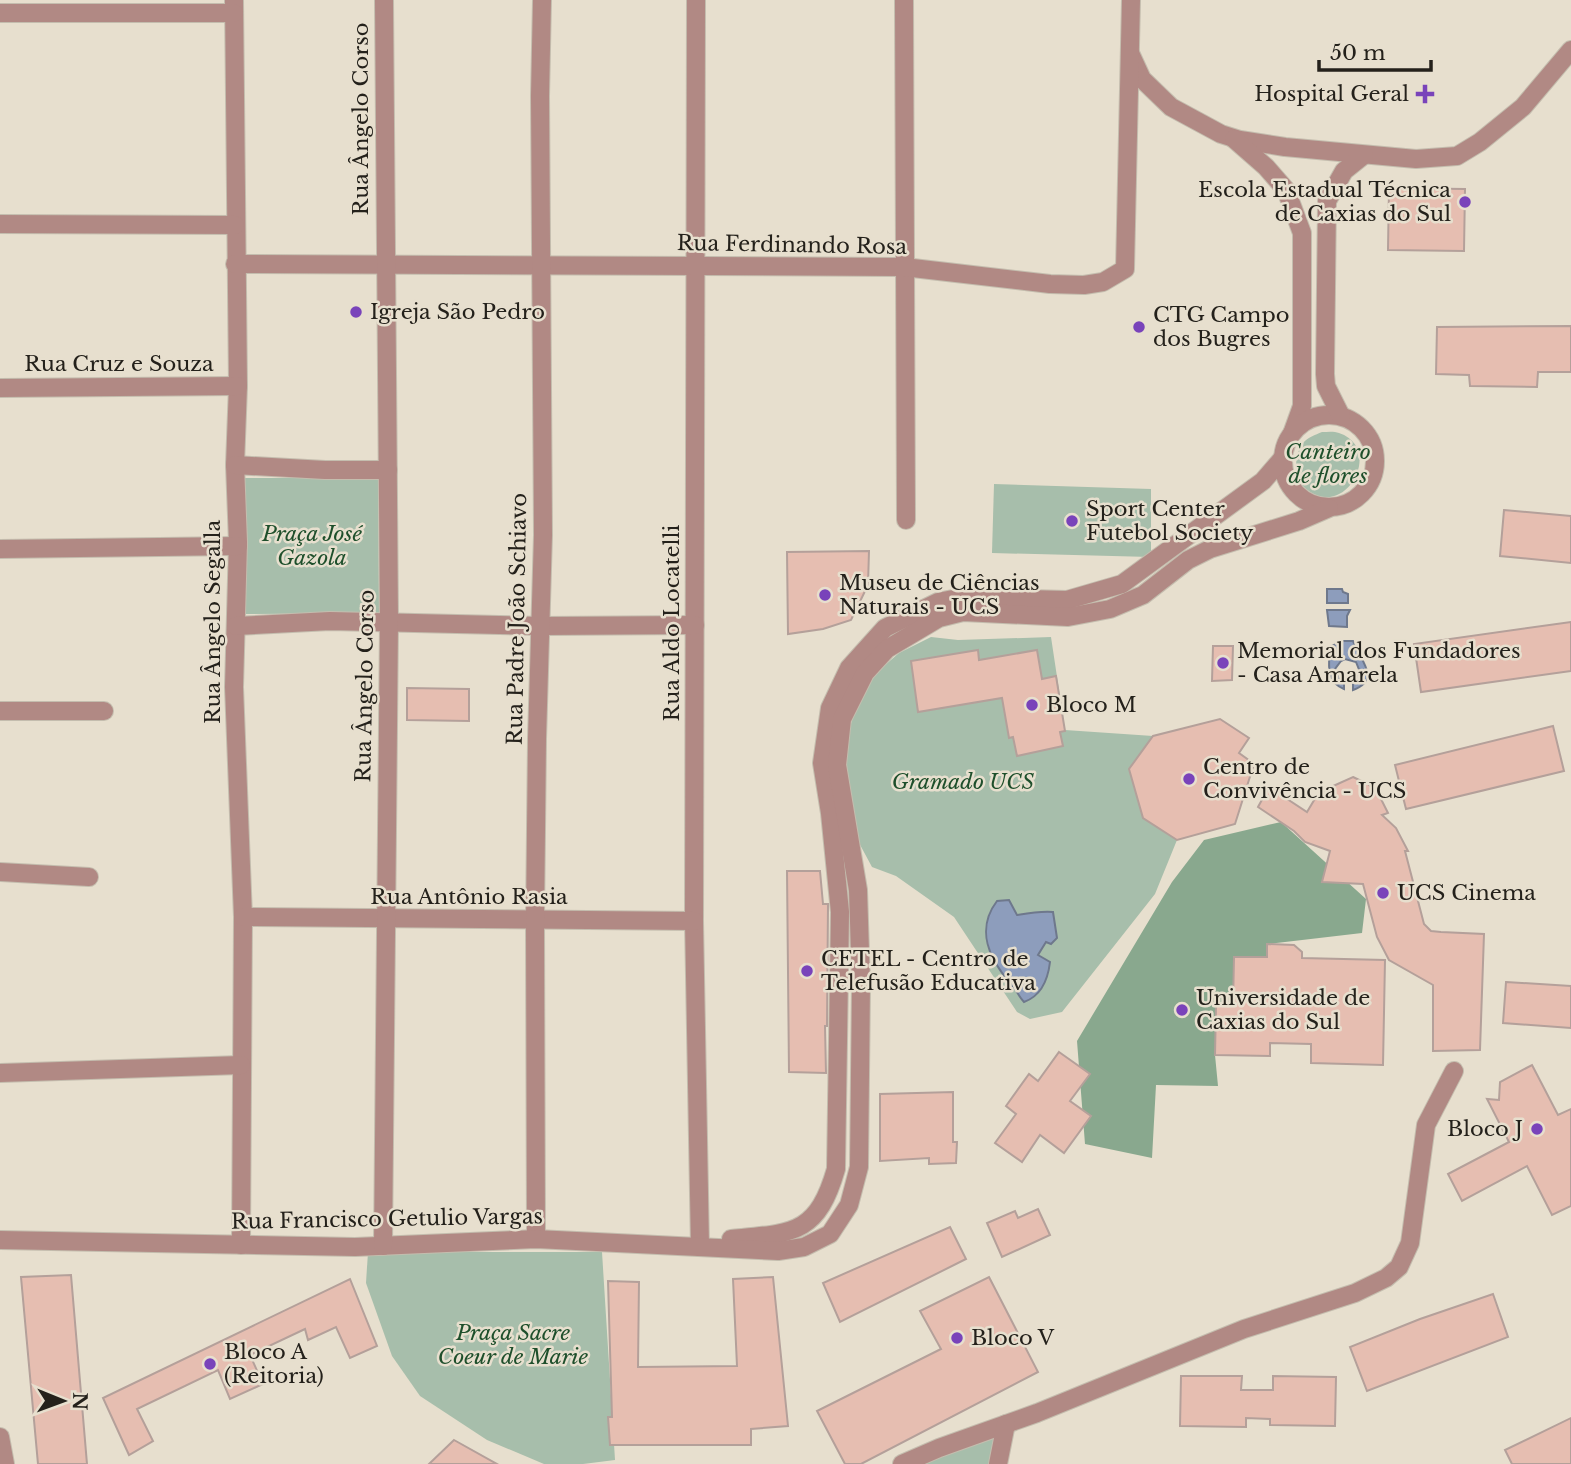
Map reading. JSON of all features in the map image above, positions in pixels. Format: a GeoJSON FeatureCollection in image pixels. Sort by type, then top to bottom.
{"type":"FeatureCollection","features":[{"type":"Feature","properties":{"kind":"street","name":"Rua Ângelo Corso"},"geometry":{"type":"LineString","coordinates":[[383,1246],[389,621],[384,0]]}},
{"type":"Feature","properties":{"kind":"street","name":"Rua Padre João Schiavo"},"geometry":{"type":"LineString","coordinates":[[536,1239],[535,920],[543,535],[542,0]]}},
{"type":"Feature","properties":{"kind":"street","name":"Rua Aldo Locatelli"},"geometry":{"type":"LineString","coordinates":[[696,0],[694,921],[697,1245]]}},
{"type":"Feature","properties":{"kind":"street"},"geometry":{"type":"LineString","coordinates":[[904,0],[906,520]]}},
{"type":"Feature","properties":{"kind":"street"},"geometry":{"type":"LineString","coordinates":[[1131,0],[1128,50],[1142,79],[1171,107],[1234,139],[1266,167],[1286,190],[1302,233],[1302,406],[1285,444],[1282,459],[1286,479],[1298,496],[1316,506],[1329,508]]}},
{"type":"Feature","properties":{"kind":"street"},"geometry":{"type":"LineString","coordinates":[[0,13],[234,6]]}},
{"type":"Feature","properties":{"kind":"street","name":"Rua Ângelo Segalla"},"geometry":{"type":"LineString","coordinates":[[234,6],[238,386],[235,465],[238,546],[233,687],[243,917],[241,1245]]}},
{"type":"Feature","properties":{"kind":"street","name":"Rua Ferdinando Rosa"},"geometry":{"type":"LineString","coordinates":[[235,264],[904,267],[1050,284],[1084,285],[1103,282],[1125,269],[1128,50]]}},
{"type":"Feature","properties":{"kind":"street"},"geometry":{"type":"LineString","coordinates":[[1234,139],[1285,147],[1416,159],[1457,156],[1480,142],[1523,107],[1571,50]]}},
{"type":"Feature","properties":{"kind":"street"},"geometry":{"type":"LineString","coordinates":[[1342,416],[1326,386],[1325,374],[1327,201],[1344,171],[1364,155]]}},
{"type":"Feature","properties":{"kind":"street"},"geometry":{"type":"LineString","coordinates":[[0,224],[235,225]]}},
{"type":"Feature","properties":{"kind":"street","name":"Rua Cruz e Souza"},"geometry":{"type":"LineString","coordinates":[[0,388],[238,386]]}},
{"type":"Feature","properties":{"kind":"street"},"geometry":{"type":"LineString","coordinates":[[1110,609],[1143,595],[1188,560],[1210,549],[1343,505],[1365,490],[1375,465],[1373,449],[1367,435],[1356,423],[1342,416],[1324,415],[1307,420],[1293,431]]}},
{"type":"Feature","properties":{"kind":"street"},"geometry":{"type":"LineString","coordinates":[[1110,609],[1112,599],[1122,584],[1263,481],[1282,459]]}},
{"type":"Feature","properties":{"kind":"street"},"geometry":{"type":"LineString","coordinates":[[235,465],[388,470]]}},
{"type":"Feature","properties":{"kind":"street"},"geometry":{"type":"LineString","coordinates":[[0,549],[238,546]]}},
{"type":"Feature","properties":{"kind":"street","name":"Rua Francisco Getulio Vargas"},"geometry":{"type":"LineString","coordinates":[[697,1245],[770,1236],[802,1226],[816,1215],[830,1189],[836,1168],[840,912],[822,763],[830,708],[849,668],[885,628],[938,602],[975,598],[1067,600],[1122,584]]}},
{"type":"Feature","properties":{"kind":"street","name":"Rua Francisco Getulio Vargas"},"geometry":{"type":"LineString","coordinates":[[0,1240],[383,1246],[536,1239],[778,1251],[804,1247],[830,1234],[849,1205],[859,1167],[861,983],[858,890],[837,765],[842,719],[864,673],[887,649],[939,618],[963,612],[1068,617],[1110,609]]}},
{"type":"Feature","properties":{"kind":"street"},"geometry":{"type":"LineString","coordinates":[[236,626],[330,621],[540,626],[695,625]]}},
{"type":"Feature","properties":{"kind":"street"},"geometry":{"type":"LineString","coordinates":[[0,711],[104,711]]}},
{"type":"Feature","properties":{"kind":"street"},"geometry":{"type":"LineString","coordinates":[[0,872],[89,877]]}},
{"type":"Feature","properties":{"kind":"street","name":"Rua Antônio Rasia"},"geometry":{"type":"LineString","coordinates":[[243,917],[694,921]]}},
{"type":"Feature","properties":{"kind":"street"},"geometry":{"type":"LineString","coordinates":[[0,1073],[241,1065]]}},
{"type":"Feature","properties":{"kind":"street"},"geometry":{"type":"LineString","coordinates":[[902,1464],[1244,1329],[1355,1293],[1386,1278],[1399,1267],[1410,1243],[1426,1125],[1454,1072]]}},
{"type":"Feature","properties":{"kind":"street"},"geometry":{"type":"LineString","coordinates":[[998,1464],[1006,1424]]}},
{"type":"Feature","properties":{"kind":"street"},"geometry":{"type":"LineString","coordinates":[[0,1437],[5,1464]]}},
{"type":"Feature","properties":{"kind":"green space","name":"Canteiro de flores"},"geometry":{"type":"Polygon","coordinates":[[[1322,432],[1339,433],[1352,441],[1359,453],[1359,466],[1354,479],[1345,490],[1334,496],[1320,496],[1305,488],[1298,479],[1297,460],[1300,448],[1307,439],[1322,432]]]}},
{"type":"Feature","properties":{"kind":"green space","name":"Praça José Gazola"},"geometry":{"type":"Polygon","coordinates":[[[245,478],[378,478],[379,613],[245,614],[245,478]]]}},
{"type":"Feature","properties":{"kind":"green space","name":"Sport Center Futebol Society"},"geometry":{"type":"Polygon","coordinates":[[[994,484],[1151,489],[1151,557],[992,553],[994,484]]]}},
{"type":"Feature","properties":{"kind":"green space","name":"Gramado UCS"},"geometry":{"type":"Polygon","coordinates":[[[931,637],[958,640],[1051,637],[1065,730],[1153,736],[1129,769],[1143,818],[1177,840],[1155,894],[1062,1012],[1030,1019],[1017,1012],[954,917],[896,876],[872,867],[858,841],[846,780],[848,734],[859,696],[877,672],[899,653],[931,637]]]}},
{"type":"Feature","properties":{"kind":"green space"},"geometry":{"type":"Polygon","coordinates":[[[1281,822],[1366,899],[1362,933],[1267,944],[1267,957],[1234,957],[1233,1005],[1216,1006],[1215,1055],[1218,1086],[1156,1085],[1152,1158],[1085,1144],[1077,1041],[1172,882],[1204,840],[1281,822]]]}},
{"type":"Feature","properties":{"kind":"green space","name":"Praça Sacre Coeur de Marie"},"geometry":{"type":"Polygon","coordinates":[[[368,1252],[602,1252],[615,1460],[583,1464],[544,1464],[487,1440],[420,1396],[392,1356],[366,1283],[368,1252]]]}},
{"type":"Feature","properties":{"kind":"green space"},"geometry":{"type":"Polygon","coordinates":[[[1000,1431],[996,1464],[924,1464],[1000,1431]]]}},
{"type":"Feature","properties":{"kind":"water"},"geometry":{"type":"Polygon","coordinates":[[[1327,589],[1342,589],[1348,594],[1348,603],[1327,603],[1327,589]]]}},
{"type":"Feature","properties":{"kind":"water"},"geometry":{"type":"Polygon","coordinates":[[[1327,610],[1350,610],[1347,627],[1329,626],[1327,610]]]}},
{"type":"Feature","properties":{"kind":"water"},"geometry":{"type":"Polygon","coordinates":[[[1342,641],[1353,641],[1368,674],[1362,685],[1353,690],[1353,680],[1360,672],[1356,662],[1345,659],[1335,669],[1339,679],[1344,681],[1344,689],[1331,677],[1330,647],[1342,641]]]}},
{"type":"Feature","properties":{"kind":"water"},"geometry":{"type":"Polygon","coordinates":[[[1009,900],[1017,915],[1053,912],[1057,938],[1051,944],[1046,942],[1038,955],[1050,962],[1043,986],[1035,996],[1024,1002],[996,965],[987,944],[990,912],[997,901],[1009,900]]]}},
{"type":"Feature","properties":{"kind":"building"},"geometry":{"type":"Polygon","coordinates":[[[1389,188],[1465,189],[1464,251],[1388,250],[1389,188]]]}},
{"type":"Feature","properties":{"kind":"building"},"geometry":{"type":"Polygon","coordinates":[[[1571,326],[1571,372],[1538,372],[1537,387],[1470,386],[1469,375],[1436,374],[1437,327],[1571,326]]]}},
{"type":"Feature","properties":{"kind":"building"},"geometry":{"type":"Polygon","coordinates":[[[1504,510],[1571,516],[1571,563],[1500,556],[1504,510]]]}},
{"type":"Feature","properties":{"kind":"building","name":"Museu de Ciências Naturais - UCS"},"geometry":{"type":"Polygon","coordinates":[[[869,551],[868,585],[851,620],[823,629],[788,634],[787,552],[869,551]]]}},
{"type":"Feature","properties":{"kind":"building"},"geometry":{"type":"Polygon","coordinates":[[[1571,622],[1571,671],[1421,692],[1414,644],[1571,622]]]}},
{"type":"Feature","properties":{"kind":"building","name":"Memorial dos Fundadores - Casa Amarela"},"geometry":{"type":"Polygon","coordinates":[[[1213,646],[1233,646],[1232,680],[1212,681],[1213,646]]]}},
{"type":"Feature","properties":{"kind":"building","name":"Bloco M"},"geometry":{"type":"Polygon","coordinates":[[[978,650],[979,660],[1037,650],[1042,679],[1056,676],[1065,731],[1060,732],[1063,746],[1017,756],[1013,737],[1009,738],[1002,698],[918,712],[911,661],[978,650]]]}},
{"type":"Feature","properties":{"kind":"building"},"geometry":{"type":"Polygon","coordinates":[[[407,688],[469,689],[469,721],[407,720],[407,688]]]}},
{"type":"Feature","properties":{"kind":"building","name":"Centro de Convivência - UCS"},"geometry":{"type":"Polygon","coordinates":[[[1220,719],[1249,738],[1239,753],[1250,761],[1253,767],[1235,824],[1177,840],[1143,818],[1129,769],[1153,736],[1220,719]]]}},
{"type":"Feature","properties":{"kind":"building"},"geometry":{"type":"Polygon","coordinates":[[[1553,726],[1564,771],[1406,809],[1395,765],[1553,726]]]}},
{"type":"Feature","properties":{"kind":"building"},"geometry":{"type":"Polygon","coordinates":[[[1353,777],[1368,784],[1378,793],[1388,813],[1382,815],[1396,828],[1408,851],[1405,851],[1424,924],[1431,931],[1484,934],[1480,1050],[1433,1051],[1433,985],[1389,960],[1377,937],[1363,884],[1322,882],[1330,851],[1305,842],[1294,831],[1258,807],[1269,787],[1307,812],[1316,797],[1353,777]]]}},
{"type":"Feature","properties":{"kind":"building","name":"CETEL - Centro de Telefusão Educativa"},"geometry":{"type":"Polygon","coordinates":[[[787,871],[820,871],[823,904],[828,904],[826,1073],[789,1072],[787,871]]]}},
{"type":"Feature","properties":{"kind":"building"},"geometry":{"type":"Polygon","coordinates":[[[1267,944],[1294,945],[1302,952],[1302,958],[1385,960],[1383,1065],[1311,1063],[1311,1044],[1270,1043],[1270,1056],[1215,1055],[1216,1005],[1233,1005],[1234,957],[1267,957],[1267,944]]]}},
{"type":"Feature","properties":{"kind":"building"},"geometry":{"type":"Polygon","coordinates":[[[1506,982],[1571,986],[1571,1028],[1503,1023],[1506,982]]]}},
{"type":"Feature","properties":{"kind":"building"},"geometry":{"type":"Polygon","coordinates":[[[1059,1052],[1090,1074],[1070,1101],[1091,1116],[1064,1153],[1040,1135],[1022,1162],[995,1143],[1016,1114],[1006,1106],[1029,1074],[1038,1081],[1059,1052]]]}},
{"type":"Feature","properties":{"kind":"building","name":"Bloco J"},"geometry":{"type":"Polygon","coordinates":[[[1532,1065],[1558,1115],[1571,1109],[1571,1206],[1552,1215],[1527,1166],[1462,1201],[1448,1174],[1509,1142],[1487,1099],[1499,1100],[1500,1082],[1532,1065]]]}},
{"type":"Feature","properties":{"kind":"building"},"geometry":{"type":"Polygon","coordinates":[[[953,1092],[953,1142],[957,1142],[956,1163],[929,1164],[929,1158],[880,1161],[880,1094],[953,1092]]]}},
{"type":"Feature","properties":{"kind":"building"},"geometry":{"type":"Polygon","coordinates":[[[1038,1209],[1050,1235],[1002,1257],[987,1223],[1015,1211],[1018,1218],[1038,1209]]]}},
{"type":"Feature","properties":{"kind":"building"},"geometry":{"type":"Polygon","coordinates":[[[950,1227],[966,1259],[840,1322],[823,1283],[950,1227]]]}},
{"type":"Feature","properties":{"kind":"building"},"geometry":{"type":"Polygon","coordinates":[[[71,1275],[87,1464],[38,1464],[21,1277],[71,1275]]]}},
{"type":"Feature","properties":{"kind":"building"},"geometry":{"type":"Polygon","coordinates":[[[773,1277],[788,1426],[751,1429],[751,1445],[610,1445],[608,1417],[612,1417],[608,1281],[639,1282],[638,1367],[737,1366],[733,1279],[773,1277]]]}},
{"type":"Feature","properties":{"kind":"building"},"geometry":{"type":"Polygon","coordinates":[[[989,1277],[1038,1372],[861,1464],[845,1464],[817,1411],[941,1349],[920,1311],[989,1277]]]}},
{"type":"Feature","properties":{"kind":"building","name":"Bloco A (Reitoria)"},"geometry":{"type":"Polygon","coordinates":[[[350,1279],[377,1346],[350,1358],[336,1327],[308,1340],[305,1329],[250,1355],[263,1384],[230,1399],[218,1370],[137,1409],[153,1441],[129,1455],[103,1398],[350,1279]]]}},
{"type":"Feature","properties":{"kind":"building"},"geometry":{"type":"Polygon","coordinates":[[[1493,1294],[1508,1337],[1367,1391],[1350,1347],[1493,1294]]]}},
{"type":"Feature","properties":{"kind":"building"},"geometry":{"type":"Polygon","coordinates":[[[1181,1376],[1242,1376],[1241,1390],[1273,1390],[1273,1376],[1336,1377],[1335,1426],[1270,1425],[1270,1419],[1246,1418],[1246,1427],[1180,1426],[1181,1376]]]}},
{"type":"Feature","properties":{"kind":"building"},"geometry":{"type":"Polygon","coordinates":[[[1571,1418],[1571,1464],[1512,1464],[1505,1450],[1571,1418]]]}},
{"type":"Feature","properties":{"kind":"building"},"geometry":{"type":"Polygon","coordinates":[[[454,1440],[497,1464],[429,1464],[454,1440]]]}},
{"type":"Feature","properties":{"kind":"place","name":"Hospital Geral"},"geometry":{"type":"Point","coordinates":[1425,94]}},
{"type":"Feature","properties":{"kind":"place","name":"Escola Estadual Técnica de Caxias do Sul"},"geometry":{"type":"Point","coordinates":[1465,202]}},
{"type":"Feature","properties":{"kind":"place","name":"Igreja São Pedro"},"geometry":{"type":"Point","coordinates":[356,312]}},
{"type":"Feature","properties":{"kind":"place","name":"CTG Campo dos Bugres"},"geometry":{"type":"Point","coordinates":[1139,327]}},
{"type":"Feature","properties":{"kind":"place","name":"Sport Center Futebol Society"},"geometry":{"type":"Point","coordinates":[1072,521]}},
{"type":"Feature","properties":{"kind":"place","name":"Museu de Ciências Naturais - UCS"},"geometry":{"type":"Point","coordinates":[825,595]}},
{"type":"Feature","properties":{"kind":"place","name":"Memorial dos Fundadores - Casa Amarela"},"geometry":{"type":"Point","coordinates":[1223,663]}},
{"type":"Feature","properties":{"kind":"place","name":"Bloco M"},"geometry":{"type":"Point","coordinates":[1032,705]}},
{"type":"Feature","properties":{"kind":"place","name":"Centro de Convivência - UCS"},"geometry":{"type":"Point","coordinates":[1189,779]}},
{"type":"Feature","properties":{"kind":"place","name":"UCS Cinema"},"geometry":{"type":"Point","coordinates":[1383,893]}},
{"type":"Feature","properties":{"kind":"place","name":"CETEL - Centro de Telefusão Educativa"},"geometry":{"type":"Point","coordinates":[807,971]}},
{"type":"Feature","properties":{"kind":"place","name":"Universidade de Caxias do Sul"},"geometry":{"type":"Point","coordinates":[1182,1010]}},
{"type":"Feature","properties":{"kind":"place","name":"Bloco J"},"geometry":{"type":"Point","coordinates":[1537,1129]}},
{"type":"Feature","properties":{"kind":"place","name":"Bloco V"},"geometry":{"type":"Point","coordinates":[957,1338]}},
{"type":"Feature","properties":{"kind":"place","name":"Bloco A (Reitoria)"},"geometry":{"type":"Point","coordinates":[210,1364]}}]}
